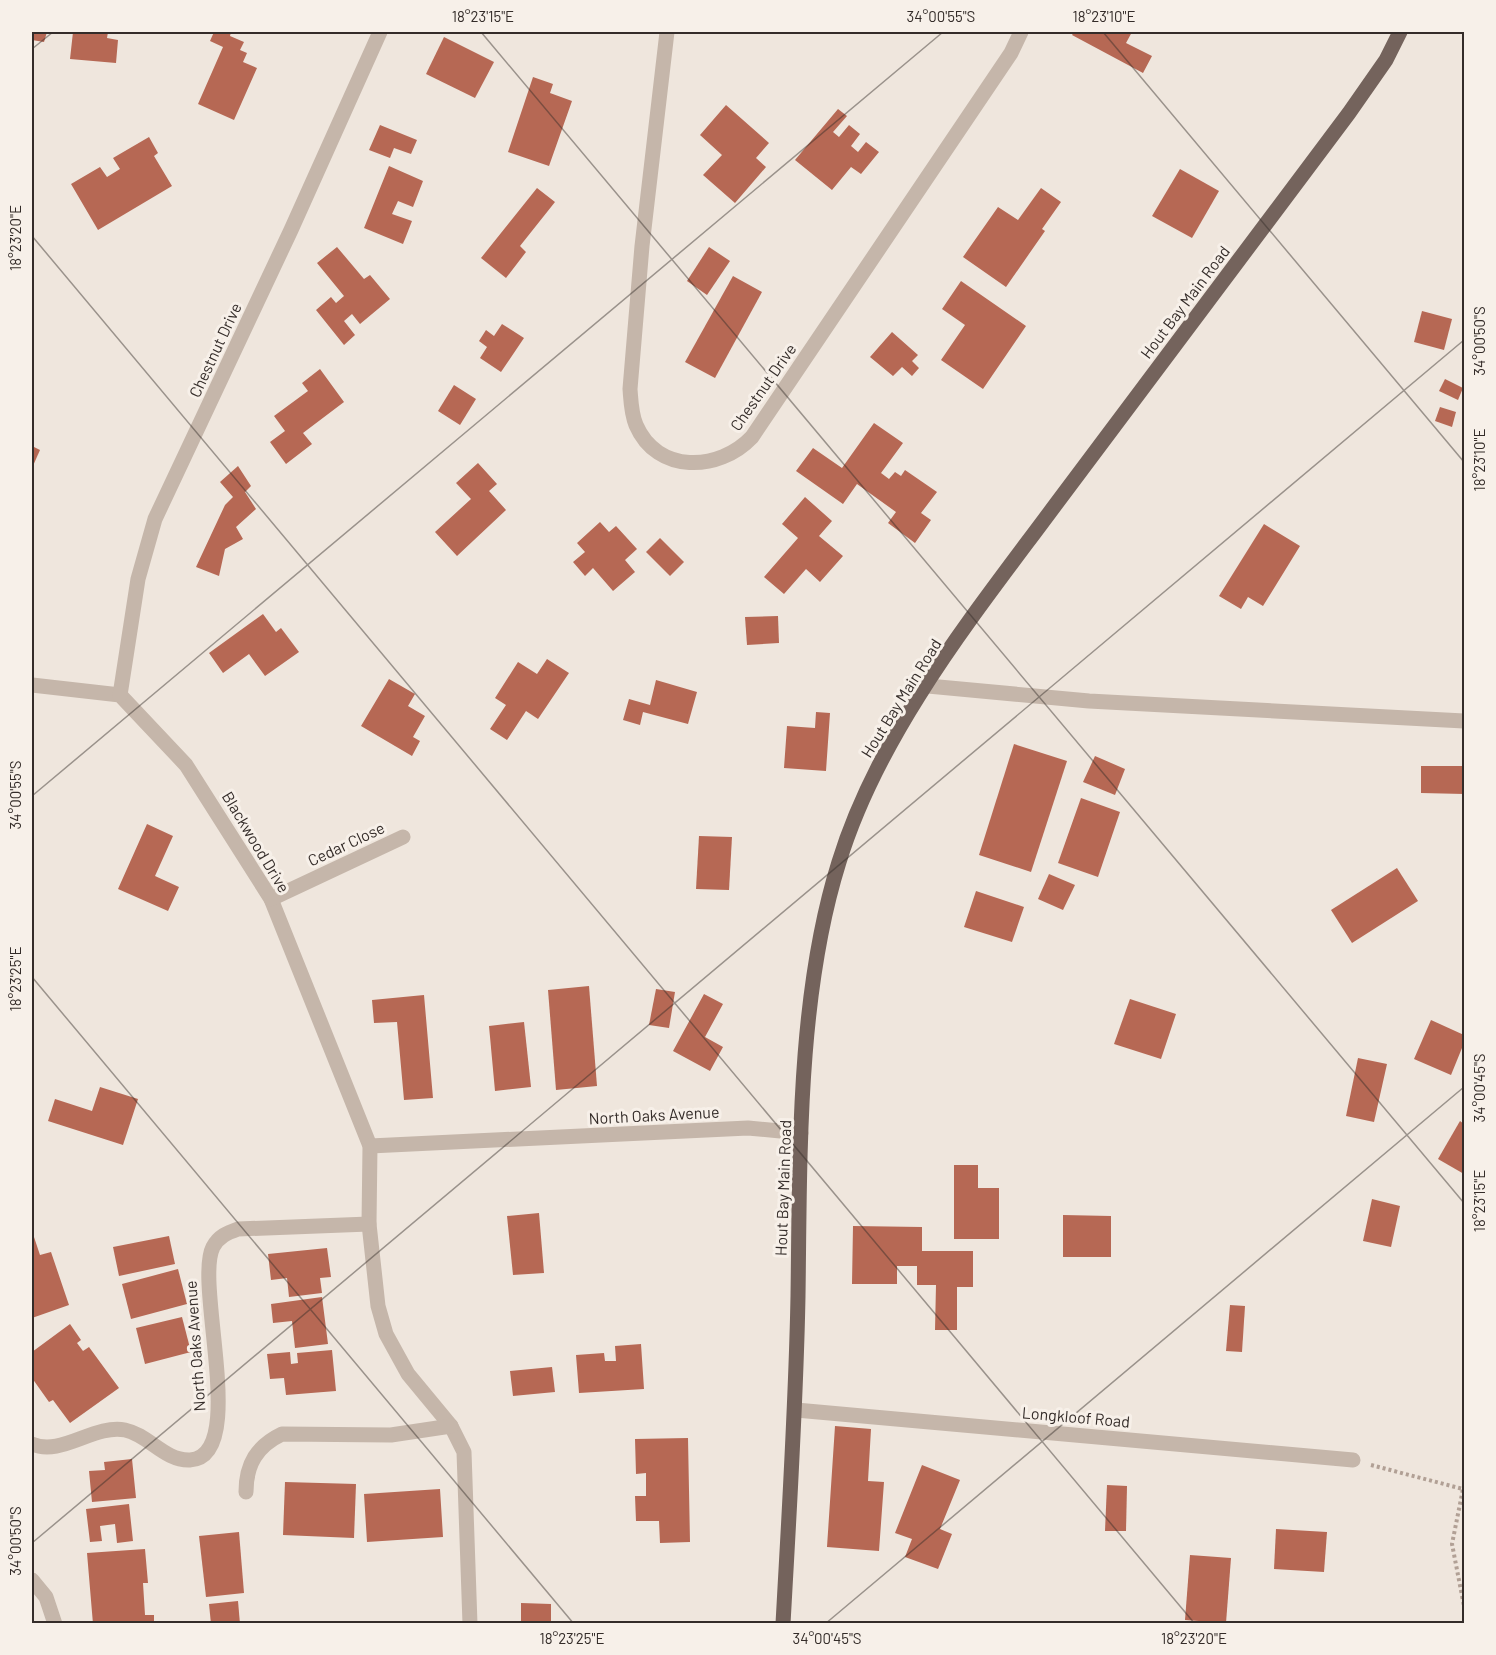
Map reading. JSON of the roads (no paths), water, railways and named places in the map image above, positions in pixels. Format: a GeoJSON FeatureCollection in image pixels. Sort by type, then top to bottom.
{"type":"FeatureCollection","features":[{"type":"Feature","properties":{"kind":"main road","name":"Hout Bay Main Road"},"geometry":{"type":"LineString","coordinates":[[783,1623],[796,1410],[801,1133],[815,961],[839,861],[857,814],[892,741],[928,686],[1033,535],[1349,113],[1386,60],[1400,32]]}},
{"type":"Feature","properties":{"kind":"street","name":"Chestnut Drive"},"geometry":{"type":"LineString","coordinates":[[120,695],[138,579],[155,519],[291,230],[380,32]]}},
{"type":"Feature","properties":{"kind":"street","name":"Chestnut Drive"},"geometry":{"type":"LineString","coordinates":[[667,32],[642,246],[630,388],[631,410],[637,427],[656,450],[672,458],[695,464],[720,460],[740,450],[752,437],[1011,53],[1021,32]]}},
{"type":"Feature","properties":{"kind":"street"},"geometry":{"type":"LineString","coordinates":[[32,685],[120,695]]}},
{"type":"Feature","properties":{"kind":"street"},"geometry":{"type":"LineString","coordinates":[[928,686],[1089,701],[1464,721]]}},
{"type":"Feature","properties":{"kind":"street","name":"Blackwood Drive"},"geometry":{"type":"LineString","coordinates":[[120,695],[186,765],[271,899],[370,1146]]}},
{"type":"Feature","properties":{"kind":"street","name":"Cedar Close"},"geometry":{"type":"LineString","coordinates":[[271,899],[403,837]]}},
{"type":"Feature","properties":{"kind":"street","name":"North Oaks Avenue"},"geometry":{"type":"LineString","coordinates":[[370,1146],[748,1128],[801,1133]]}},
{"type":"Feature","properties":{"kind":"street"},"geometry":{"type":"LineString","coordinates":[[370,1146],[369,1224],[378,1306],[386,1334],[408,1374],[451,1426],[464,1452],[470,1623]]}},
{"type":"Feature","properties":{"kind":"street","name":"North Oaks Avenue"},"geometry":{"type":"LineString","coordinates":[[32,1444],[51,1446],[95,1433],[123,1429],[137,1434],[174,1458],[190,1460],[206,1453],[216,1437],[219,1410],[207,1275],[213,1247],[221,1236],[238,1229],[369,1224]]}},
{"type":"Feature","properties":{"kind":"street","name":"Longkloof Road"},"geometry":{"type":"LineString","coordinates":[[796,1410],[1353,1460]]}},
{"type":"Feature","properties":{"kind":"street"},"geometry":{"type":"LineString","coordinates":[[246,1492],[250,1463],[256,1452],[267,1442],[282,1434],[391,1435],[451,1426]]}},
{"type":"Feature","properties":{"kind":"street"},"geometry":{"type":"LineString","coordinates":[[32,1580],[46,1597],[55,1623]]}}]}
